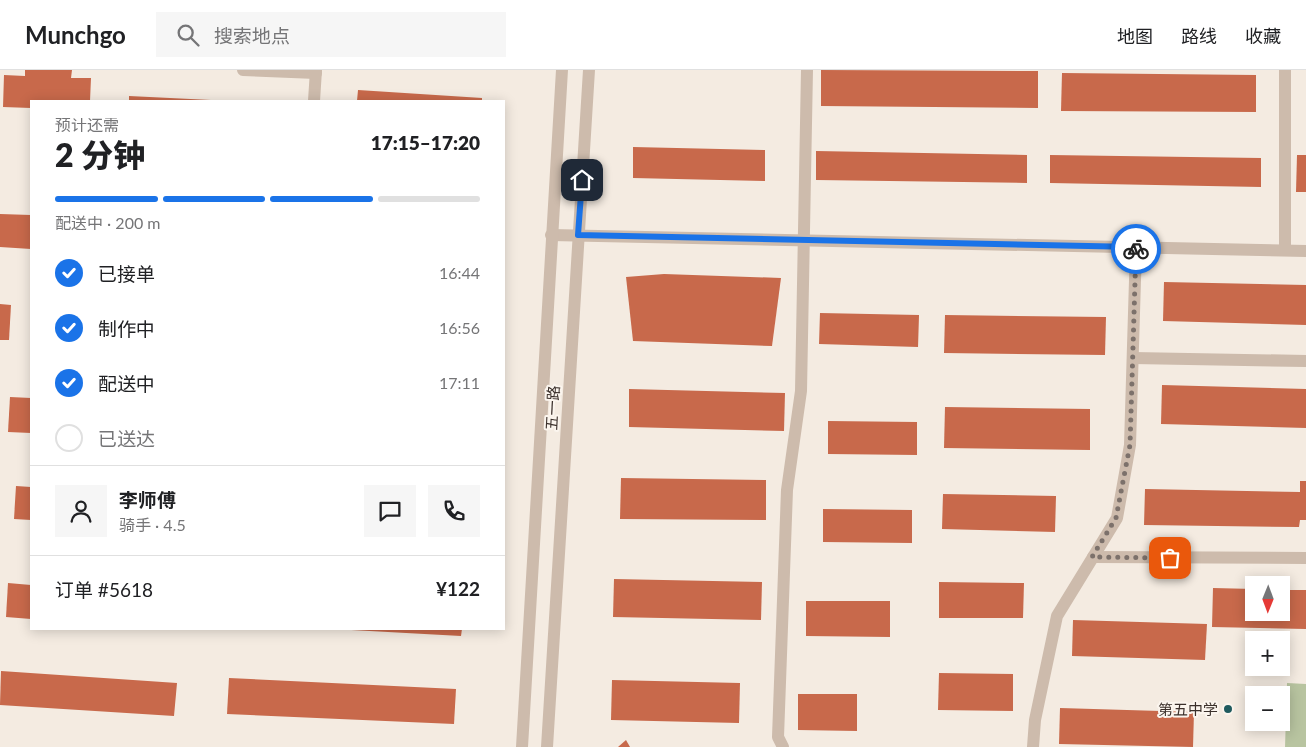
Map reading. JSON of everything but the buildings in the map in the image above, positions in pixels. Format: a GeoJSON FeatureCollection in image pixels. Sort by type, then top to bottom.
{"type":"FeatureCollection","features":[{"type":"Feature","properties":{"kind":"street"},"geometry":{"type":"LineString","coordinates":[[243,70],[316,71],[314,100]]}},
{"type":"Feature","properties":{"kind":"street","name":"五一路"},"geometry":{"type":"LineString","coordinates":[[522,747],[562,70]]}},
{"type":"Feature","properties":{"kind":"street","name":"五一路"},"geometry":{"type":"LineString","coordinates":[[547,747],[589,70]]}},
{"type":"Feature","properties":{"kind":"street"},"geometry":{"type":"LineString","coordinates":[[784,747],[778,737],[787,490],[802,391],[807,70]]}},
{"type":"Feature","properties":{"kind":"street"},"geometry":{"type":"LineString","coordinates":[[1285,70],[1285,250]]}},
{"type":"Feature","properties":{"kind":"street"},"geometry":{"type":"LineString","coordinates":[[551,234],[1306,251]]}},
{"type":"Feature","properties":{"kind":"street"},"geometry":{"type":"LineString","coordinates":[[1033,747],[1035,720],[1056,616],[1116,518],[1130,445],[1136,247]]}},
{"type":"Feature","properties":{"kind":"street"},"geometry":{"type":"LineString","coordinates":[[1133,358],[1306,361]]}},
{"type":"Feature","properties":{"kind":"street"},"geometry":{"type":"LineString","coordinates":[[1092,557],[1306,558]]}},
{"type":"Feature","properties":{"kind":"green space"},"geometry":{"type":"Polygon","coordinates":[[[1287,683],[1306,684],[1306,747],[1285,747],[1286,731],[1290,731],[1290,686],[1287,686],[1287,683]]]}},
{"type":"Feature","properties":{"kind":"way so far"},"geometry":{"type":"LineString","coordinates":[[1136,249],[1130,445],[1116,518],[1092,557],[1170,558]]}},
{"type":"Feature","properties":{"kind":"place","name":"第五中学"},"geometry":{"type":"Point","coordinates":[1228,709]}},
{"type":"Feature","properties":{"kind":"route"},"geometry":{"type":"LineString","coordinates":[[582,180],[578,235],[1136,247],[1136,249]]}}]}
